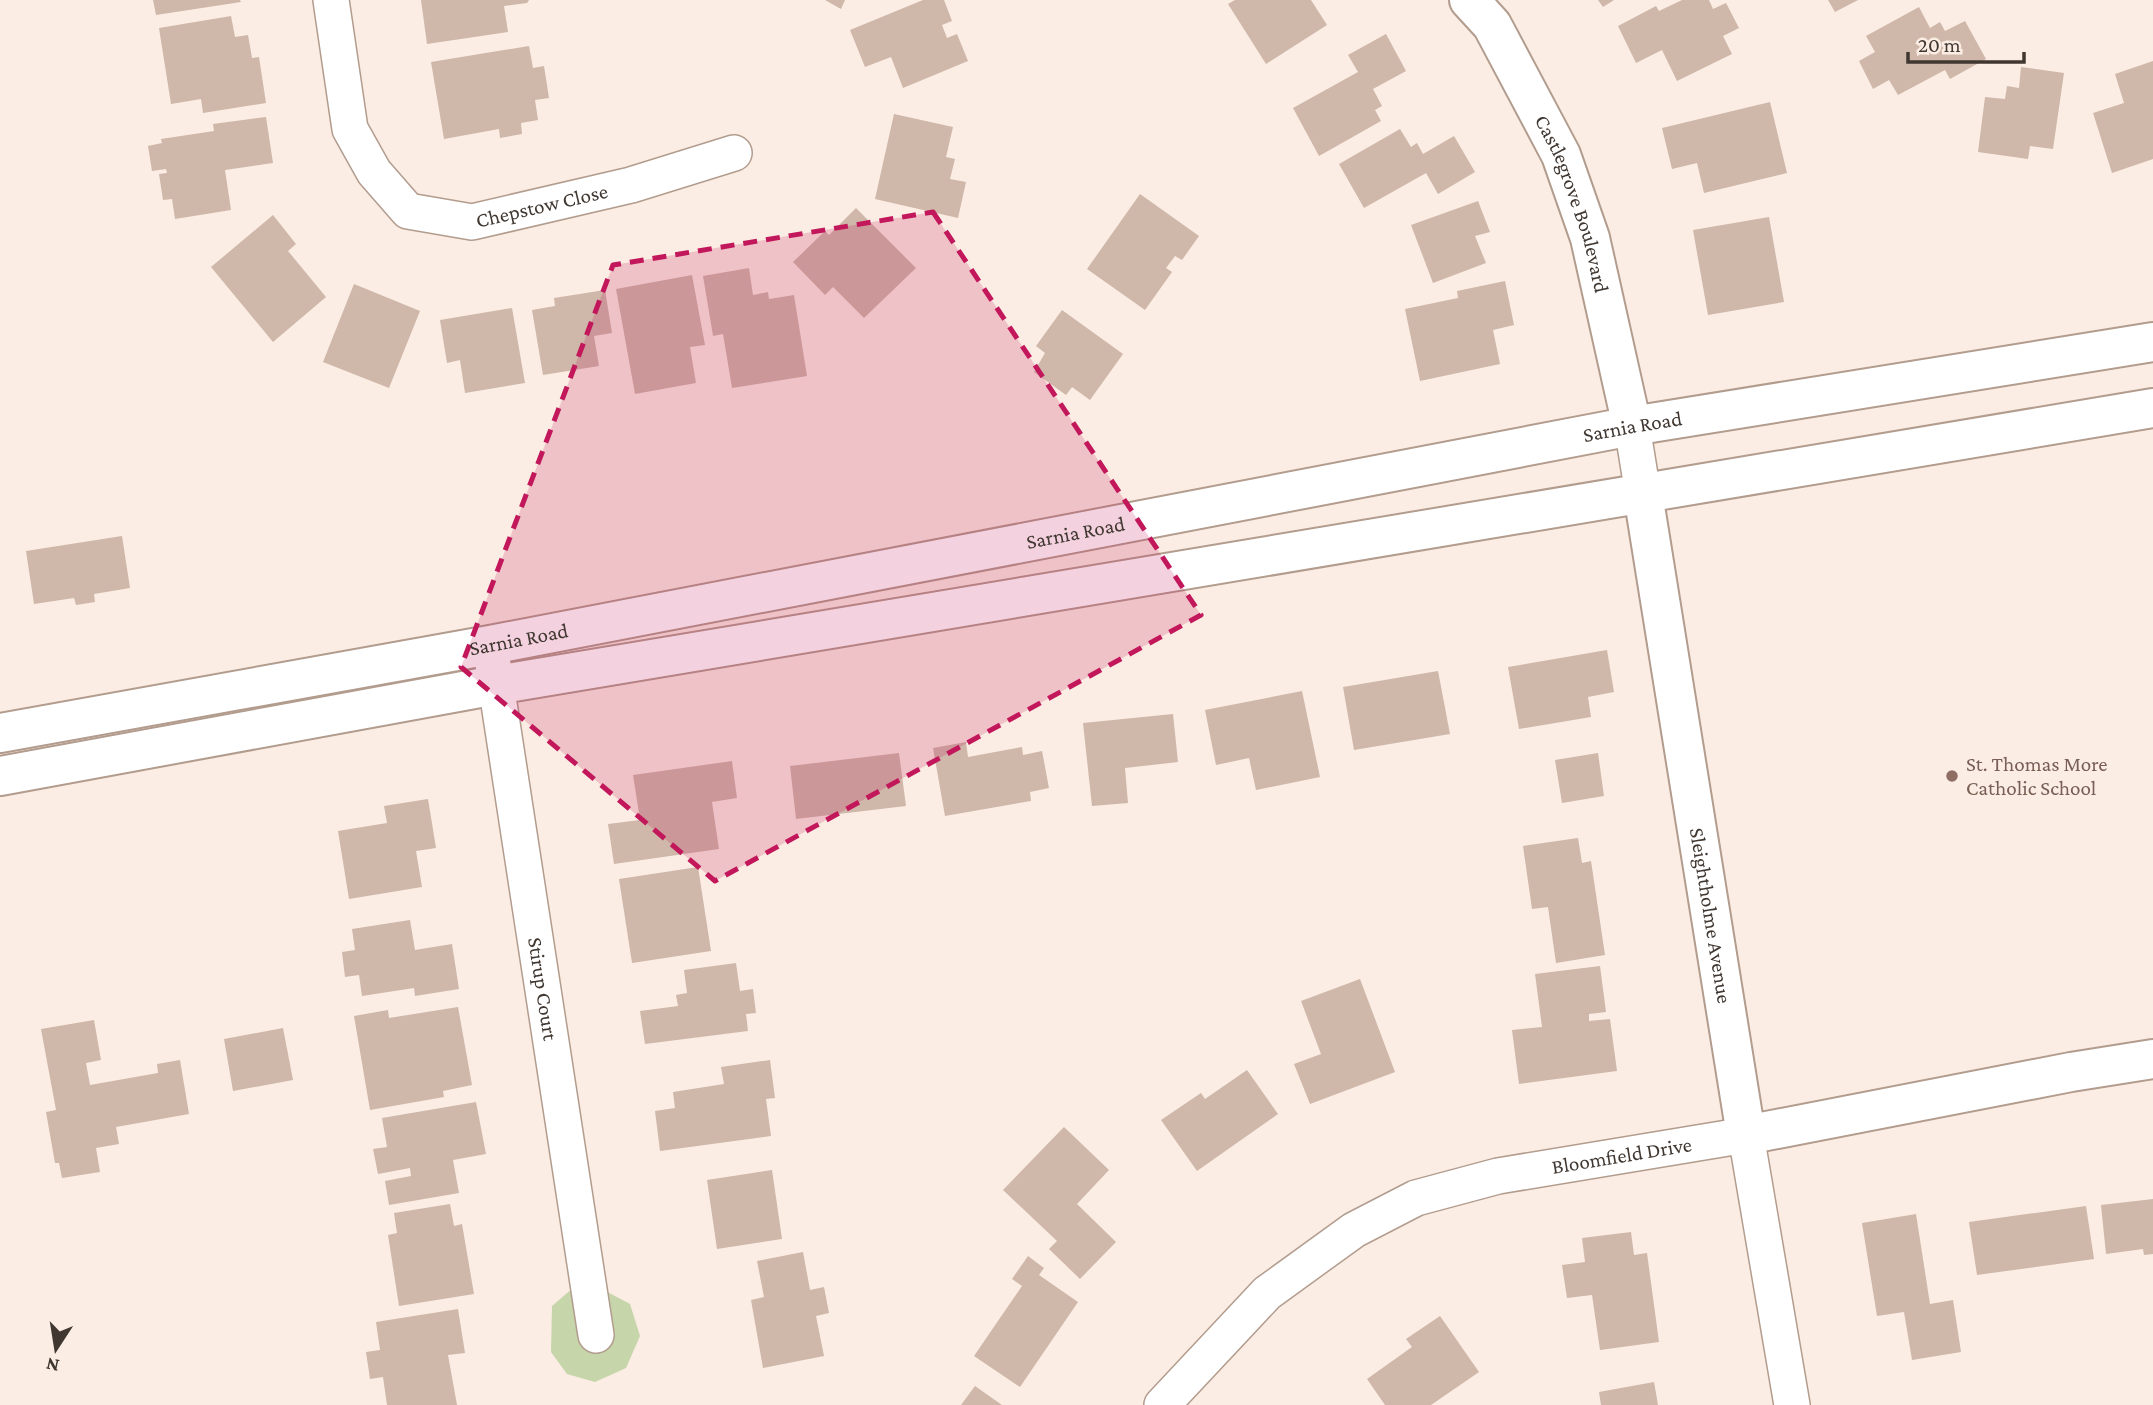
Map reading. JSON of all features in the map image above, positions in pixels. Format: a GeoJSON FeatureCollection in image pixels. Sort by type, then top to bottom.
{"type":"FeatureCollection","features":[{"type":"Feature","properties":{"kind":"main road","name":"Castlegrove Boulevard"},"geometry":{"type":"LineString","coordinates":[[1469,0],[1492,25],[1560,155],[1590,238],[1632,426]]}},
{"type":"Feature","properties":{"kind":"main road","name":"Sarnia Road"},"geometry":{"type":"LineString","coordinates":[[0,733],[490,645],[1632,426],[2153,342]]}},
{"type":"Feature","properties":{"kind":"main road","name":"Sarnia Road"},"geometry":{"type":"LineString","coordinates":[[0,776],[496,685],[2153,408]]}},
{"type":"Feature","properties":{"kind":"main road","name":"Sleightholme Avenue"},"geometry":{"type":"LineString","coordinates":[[1643,494],[1746,1135]]}},
{"type":"Feature","properties":{"kind":"main road","name":"Bloomfield Drive"},"geometry":{"type":"LineString","coordinates":[[1746,1135],[2071,1072],[2153,1059]]}},
{"type":"Feature","properties":{"kind":"street","name":"Chepstow Close"},"geometry":{"type":"LineString","coordinates":[[331,0],[350,129],[374,173],[408,211],[472,222],[631,185],[734,153]]}},
{"type":"Feature","properties":{"kind":"street","name":"Sleightholme Avenue"},"geometry":{"type":"LineString","coordinates":[[1632,426],[1643,494]]}},
{"type":"Feature","properties":{"kind":"street","name":"Stirup Court"},"geometry":{"type":"LineString","coordinates":[[490,645],[596,1335]]}},
{"type":"Feature","properties":{"kind":"street","name":"Sleightholme Avenue"},"geometry":{"type":"LineString","coordinates":[[1746,1135],[1792,1405]]}},
{"type":"Feature","properties":{"kind":"street","name":"Bloomfield Drive"},"geometry":{"type":"LineString","coordinates":[[1162,1405],[1267,1293],[1354,1230],[1416,1198],[1498,1176],[1746,1135]]}},
{"type":"Feature","properties":{"kind":"highlighted area"},"geometry":{"type":"Polygon","coordinates":[[[933,212],[1201,615],[715,881],[461,667],[613,265],[933,212]]]}},
{"type":"Feature","properties":{"kind":"green space"},"geometry":{"type":"Polygon","coordinates":[[[598,1287],[630,1304],[640,1336],[626,1368],[595,1382],[567,1374],[551,1352],[552,1306],[573,1288],[598,1287]]]}},
{"type":"Feature","properties":{"kind":"building"},"geometry":{"type":"Polygon","coordinates":[[[153,0],[240,0],[241,2],[156,15],[153,0]]]}},
{"type":"Feature","properties":{"kind":"building"},"geometry":{"type":"Polygon","coordinates":[[[421,0],[529,0],[527,3],[504,6],[508,32],[427,44],[421,0]]]}},
{"type":"Feature","properties":{"kind":"building"},"geometry":{"type":"Polygon","coordinates":[[[825,0],[845,0],[841,9],[825,0]]]}},
{"type":"Feature","properties":{"kind":"building"},"geometry":{"type":"Polygon","coordinates":[[[923,0],[944,0],[952,21],[942,25],[947,38],[957,34],[968,61],[903,88],[891,57],[865,67],[850,30],[923,0]]]}},
{"type":"Feature","properties":{"kind":"building"},"geometry":{"type":"Polygon","coordinates":[[[1235,0],[1311,0],[1327,25],[1266,64],[1228,4],[1235,0]]]}},
{"type":"Feature","properties":{"kind":"building"},"geometry":{"type":"Polygon","coordinates":[[[1598,0],[1614,0],[1603,7],[1598,0]]]}},
{"type":"Feature","properties":{"kind":"building"},"geometry":{"type":"Polygon","coordinates":[[[1682,0],[1709,0],[1713,9],[1726,3],[1739,28],[1723,36],[1732,54],[1677,81],[1662,50],[1636,63],[1618,26],[1656,6],[1659,11],[1682,0]]]}},
{"type":"Feature","properties":{"kind":"building"},"geometry":{"type":"Polygon","coordinates":[[[1828,0],[1858,0],[1835,12],[1828,0]]]}},
{"type":"Feature","properties":{"kind":"building"},"geometry":{"type":"Polygon","coordinates":[[[1919,7],[1930,28],[1940,22],[1945,31],[1965,21],[1986,59],[1950,79],[1945,70],[1898,95],[1889,80],[1873,89],[1859,61],[1875,52],[1866,36],[1919,7]]]}},
{"type":"Feature","properties":{"kind":"building"},"geometry":{"type":"Polygon","coordinates":[[[231,16],[235,37],[248,35],[252,58],[259,57],[266,103],[203,113],[201,99],[171,104],[159,28],[231,16]]]}},
{"type":"Feature","properties":{"kind":"building"},"geometry":{"type":"Polygon","coordinates":[[[1386,34],[1406,71],[1373,89],[1382,106],[1375,110],[1381,121],[1319,156],[1293,108],[1358,72],[1348,55],[1386,34]]]}},
{"type":"Feature","properties":{"kind":"building"},"geometry":{"type":"Polygon","coordinates":[[[529,46],[533,68],[544,66],[549,98],[535,100],[538,120],[521,123],[522,134],[500,138],[499,129],[444,139],[431,62],[529,46]]]}},
{"type":"Feature","properties":{"kind":"building"},"geometry":{"type":"Polygon","coordinates":[[[2153,61],[2153,159],[2112,173],[2093,113],[2124,103],[2115,74],[2153,61]]]}},
{"type":"Feature","properties":{"kind":"building"},"geometry":{"type":"Polygon","coordinates":[[[2021,67],[2064,73],[2053,149],[2030,146],[2028,159],[1978,152],[1985,97],[2005,99],[2007,86],[2019,88],[2021,67]]]}},
{"type":"Feature","properties":{"kind":"building"},"geometry":{"type":"Polygon","coordinates":[[[1770,102],[1787,173],[1704,193],[1697,163],[1672,169],[1662,128],[1770,102]]]}},
{"type":"Feature","properties":{"kind":"building"},"geometry":{"type":"Polygon","coordinates":[[[894,114],[953,127],[946,157],[955,159],[950,179],[966,182],[958,218],[875,199],[894,114]]]}},
{"type":"Feature","properties":{"kind":"building"},"geometry":{"type":"Polygon","coordinates":[[[266,117],[273,163],[225,170],[231,210],[175,219],[172,199],[163,200],[159,174],[167,173],[166,169],[152,171],[148,146],[162,143],[161,139],[214,131],[213,124],[266,117]]]}},
{"type":"Feature","properties":{"kind":"building"},"geometry":{"type":"Polygon","coordinates":[[[1400,129],[1411,147],[1417,143],[1423,154],[1454,136],[1475,172],[1438,194],[1426,173],[1364,208],[1339,164],[1400,129]]]}},
{"type":"Feature","properties":{"kind":"building"},"geometry":{"type":"Polygon","coordinates":[[[1140,194],[1199,236],[1182,260],[1175,256],[1166,268],[1172,272],[1145,310],[1087,269],[1140,194]]]}},
{"type":"Feature","properties":{"kind":"building"},"geometry":{"type":"Polygon","coordinates":[[[1478,201],[1490,232],[1475,236],[1486,263],[1433,283],[1411,225],[1478,201]]]}},
{"type":"Feature","properties":{"kind":"building"},"geometry":{"type":"Polygon","coordinates":[[[856,208],[916,268],[864,318],[833,287],[825,295],[793,262],[825,231],[829,235],[856,208]]]}},
{"type":"Feature","properties":{"kind":"building"},"geometry":{"type":"Polygon","coordinates":[[[273,215],[296,244],[288,251],[326,297],[273,342],[211,267],[273,215]]]}},
{"type":"Feature","properties":{"kind":"building"},"geometry":{"type":"Polygon","coordinates":[[[1769,217],[1784,302],[1708,315],[1693,230],[1769,217]]]}},
{"type":"Feature","properties":{"kind":"building"},"geometry":{"type":"Polygon","coordinates":[[[749,268],[753,295],[768,292],[769,299],[794,295],[807,376],[732,388],[723,334],[713,336],[703,276],[749,268]]]}},
{"type":"Feature","properties":{"kind":"building"},"geometry":{"type":"Polygon","coordinates":[[[692,275],[705,345],[690,347],[696,383],[635,394],[616,289],[692,275]]]}},
{"type":"Feature","properties":{"kind":"building"},"geometry":{"type":"Polygon","coordinates":[[[1505,281],[1514,325],[1493,330],[1500,364],[1420,381],[1405,309],[1458,298],[1457,291],[1505,281]]]}},
{"type":"Feature","properties":{"kind":"building"},"geometry":{"type":"Polygon","coordinates":[[[354,284],[420,311],[389,388],[323,362],[354,284]]]}},
{"type":"Feature","properties":{"kind":"building"},"geometry":{"type":"Polygon","coordinates":[[[605,290],[612,333],[594,336],[599,366],[543,375],[532,310],[555,306],[554,298],[605,290]]]}},
{"type":"Feature","properties":{"kind":"building"},"geometry":{"type":"Polygon","coordinates":[[[512,308],[525,383],[465,393],[460,360],[447,363],[440,320],[512,308]]]}},
{"type":"Feature","properties":{"kind":"building"},"geometry":{"type":"Polygon","coordinates":[[[1062,310],[1123,354],[1090,400],[1072,387],[1066,395],[1034,372],[1045,353],[1036,346],[1062,310]]]}},
{"type":"Feature","properties":{"kind":"building"},"geometry":{"type":"Polygon","coordinates":[[[122,536],[130,588],[94,594],[95,602],[76,605],[74,598],[34,604],[26,551],[122,536]]]}},
{"type":"Feature","properties":{"kind":"building"},"geometry":{"type":"Polygon","coordinates":[[[1607,650],[1614,692],[1588,697],[1591,717],[1519,729],[1508,667],[1607,650]]]}},
{"type":"Feature","properties":{"kind":"building"},"geometry":{"type":"Polygon","coordinates":[[[1438,671],[1450,734],[1354,750],[1343,687],[1438,671]]]}},
{"type":"Feature","properties":{"kind":"building"},"geometry":{"type":"Polygon","coordinates":[[[1302,691],[1320,777],[1256,790],[1249,758],[1216,765],[1205,710],[1302,691]]]}},
{"type":"Feature","properties":{"kind":"building"},"geometry":{"type":"Polygon","coordinates":[[[1173,714],[1178,762],[1125,768],[1128,803],[1092,806],[1083,723],[1173,714]]]}},
{"type":"Feature","properties":{"kind":"building"},"geometry":{"type":"Polygon","coordinates":[[[966,742],[968,757],[1022,747],[1023,755],[1042,751],[1049,788],[1030,792],[1031,801],[945,816],[933,748],[966,742]]]}},
{"type":"Feature","properties":{"kind":"building"},"geometry":{"type":"Polygon","coordinates":[[[899,753],[906,806],[796,819],[790,766],[899,753]]]}},
{"type":"Feature","properties":{"kind":"building"},"geometry":{"type":"Polygon","coordinates":[[[1598,753],[1604,796],[1562,803],[1555,760],[1598,753]]]}},
{"type":"Feature","properties":{"kind":"building"},"geometry":{"type":"Polygon","coordinates":[[[732,761],[737,798],[712,802],[719,849],[614,864],[608,824],[640,820],[633,775],[732,761]]]}},
{"type":"Feature","properties":{"kind":"building"},"geometry":{"type":"Polygon","coordinates":[[[428,799],[436,848],[416,851],[422,887],[349,899],[338,831],[387,823],[384,806],[428,799]]]}},
{"type":"Feature","properties":{"kind":"building"},"geometry":{"type":"Polygon","coordinates":[[[1578,838],[1582,863],[1591,861],[1605,955],[1556,963],[1548,907],[1532,909],[1523,846],[1578,838]]]}},
{"type":"Feature","properties":{"kind":"building"},"geometry":{"type":"Polygon","coordinates":[[[698,867],[711,951],[632,963],[619,879],[698,867]]]}},
{"type":"Feature","properties":{"kind":"building"},"geometry":{"type":"Polygon","coordinates":[[[410,920],[415,950],[452,944],[459,989],[415,996],[414,988],[362,996],[359,975],[345,977],[342,952],[355,950],[352,929],[410,920]]]}},
{"type":"Feature","properties":{"kind":"building"},"geometry":{"type":"Polygon","coordinates":[[[736,963],[740,991],[753,989],[756,1013],[746,1014],[748,1031],[645,1044],[640,1011],[678,1006],[676,995],[687,993],[684,970],[736,963]]]}},
{"type":"Feature","properties":{"kind":"building"},"geometry":{"type":"Polygon","coordinates":[[[1600,966],[1606,1012],[1589,1014],[1589,1021],[1610,1019],[1617,1071],[1519,1084],[1512,1030],[1542,1027],[1535,974],[1600,966]]]}},
{"type":"Feature","properties":{"kind":"building"},"geometry":{"type":"Polygon","coordinates":[[[1360,979],[1395,1072],[1310,1104],[1294,1064],[1321,1054],[1301,1001],[1360,979]]]}},
{"type":"Feature","properties":{"kind":"building"},"geometry":{"type":"Polygon","coordinates":[[[458,1007],[472,1085],[443,1091],[444,1097],[370,1110],[354,1016],[388,1010],[389,1018],[458,1007]]]}},
{"type":"Feature","properties":{"kind":"building"},"geometry":{"type":"Polygon","coordinates":[[[94,1020],[101,1060],[86,1063],[90,1085],[158,1073],[157,1064],[180,1060],[189,1114],[116,1127],[119,1144],[96,1148],[100,1172],[62,1178],[59,1163],[55,1163],[46,1112],[56,1110],[41,1029],[94,1020]]]}},
{"type":"Feature","properties":{"kind":"building"},"geometry":{"type":"Polygon","coordinates":[[[283,1028],[293,1080],[233,1091],[224,1039],[283,1028]]]}},
{"type":"Feature","properties":{"kind":"building"},"geometry":{"type":"Polygon","coordinates":[[[770,1060],[775,1098],[766,1099],[771,1136],[660,1151],[655,1111],[675,1108],[673,1092],[724,1084],[721,1067],[770,1060]]]}},
{"type":"Feature","properties":{"kind":"building"},"geometry":{"type":"Polygon","coordinates":[[[1247,1070],[1278,1114],[1197,1171],[1161,1120],[1201,1093],[1205,1099],[1247,1070]]]}},
{"type":"Feature","properties":{"kind":"building"},"geometry":{"type":"Polygon","coordinates":[[[476,1102],[486,1154],[453,1160],[459,1193],[389,1205],[385,1181],[411,1176],[410,1168],[378,1174],[373,1149],[387,1147],[382,1118],[476,1102]]]}},
{"type":"Feature","properties":{"kind":"building"},"geometry":{"type":"Polygon","coordinates":[[[1064,1127],[1109,1170],[1077,1204],[1116,1242],[1080,1279],[1049,1249],[1057,1241],[1003,1190],[1064,1127]]]}},
{"type":"Feature","properties":{"kind":"building"},"geometry":{"type":"Polygon","coordinates":[[[772,1170],[782,1239],[717,1249],[707,1180],[772,1170]]]}},
{"type":"Feature","properties":{"kind":"building"},"geometry":{"type":"Polygon","coordinates":[[[2153,1199],[2153,1254],[2144,1255],[2143,1249],[2106,1254],[2101,1205],[2153,1199]]]}},
{"type":"Feature","properties":{"kind":"building"},"geometry":{"type":"Polygon","coordinates":[[[450,1204],[454,1226],[462,1224],[474,1294],[399,1306],[388,1235],[397,1233],[394,1213],[450,1204]]]}},
{"type":"Feature","properties":{"kind":"building"},"geometry":{"type":"Polygon","coordinates":[[[2086,1206],[2094,1259],[1977,1275],[1969,1222],[2086,1206]]]}},
{"type":"Feature","properties":{"kind":"building"},"geometry":{"type":"Polygon","coordinates":[[[1916,1214],[1930,1304],[1953,1300],[1961,1352],[1912,1360],[1904,1312],[1877,1316],[1862,1223],[1916,1214]]]}},
{"type":"Feature","properties":{"kind":"building"},"geometry":{"type":"Polygon","coordinates":[[[1631,1232],[1634,1255],[1647,1253],[1659,1342],[1600,1350],[1592,1295],[1567,1298],[1562,1265],[1585,1262],[1582,1238],[1631,1232]]]}},
{"type":"Feature","properties":{"kind":"building"},"geometry":{"type":"Polygon","coordinates":[[[803,1252],[810,1290],[824,1287],[829,1313],[816,1316],[824,1356],[763,1368],[751,1300],[764,1297],[757,1261],[803,1252]]]}},
{"type":"Feature","properties":{"kind":"building"},"geometry":{"type":"Polygon","coordinates":[[[1028,1256],[1044,1268],[1039,1275],[1078,1302],[1020,1387],[974,1356],[1022,1286],[1012,1279],[1028,1256]]]}},
{"type":"Feature","properties":{"kind":"building"},"geometry":{"type":"Polygon","coordinates":[[[458,1309],[465,1353],[448,1355],[457,1405],[387,1405],[383,1377],[370,1379],[366,1352],[380,1350],[376,1322],[458,1309]]]}},
{"type":"Feature","properties":{"kind":"building"},"geometry":{"type":"Polygon","coordinates":[[[1440,1316],[1479,1372],[1431,1405],[1385,1405],[1367,1379],[1412,1347],[1406,1339],[1440,1316]]]}},
{"type":"Feature","properties":{"kind":"building"},"geometry":{"type":"Polygon","coordinates":[[[1654,1382],[1658,1405],[1601,1405],[1599,1392],[1654,1382]]]}},
{"type":"Feature","properties":{"kind":"building"},"geometry":{"type":"Polygon","coordinates":[[[975,1386],[1002,1405],[961,1405],[975,1386]]]}},
{"type":"Feature","properties":{"kind":"place","name":"St. Thomas More Catholic School"},"geometry":{"type":"Point","coordinates":[1952,776]}}]}
